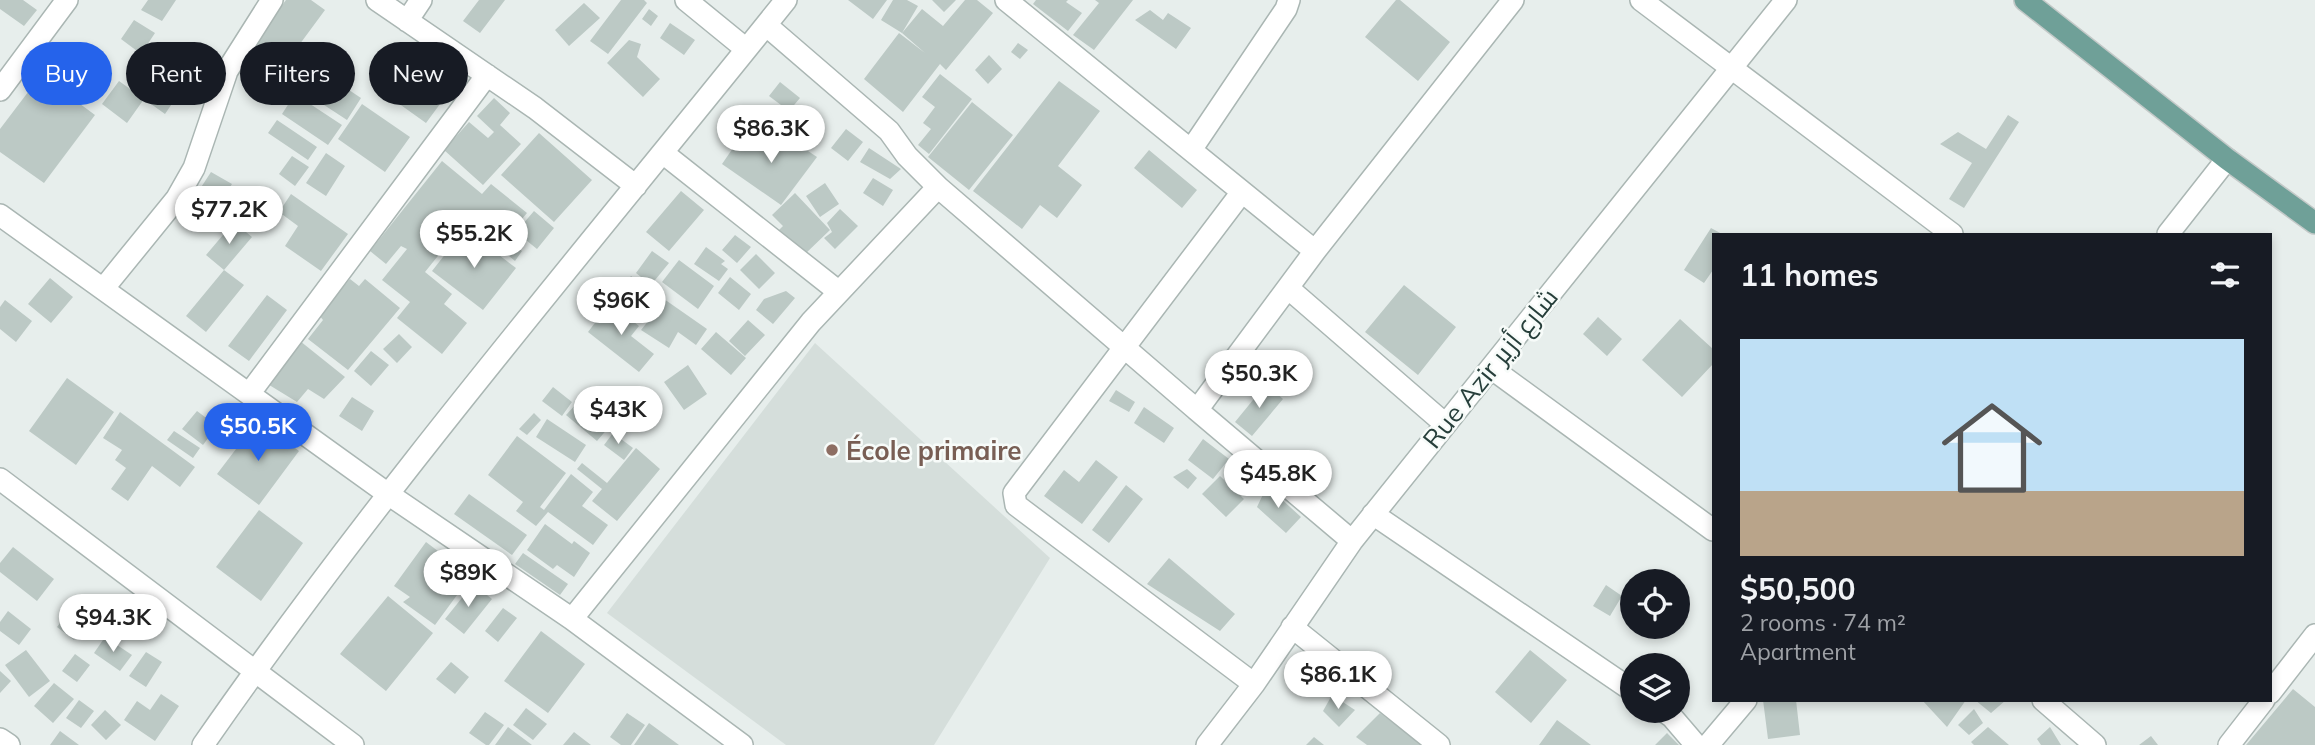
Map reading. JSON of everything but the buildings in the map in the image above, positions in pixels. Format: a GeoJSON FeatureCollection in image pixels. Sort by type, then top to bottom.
{"type":"FeatureCollection","features":[{"type":"Feature","properties":{"kind":"main road"},"geometry":{"type":"LineString","coordinates":[[2025,0],[2227,159],[2315,223]]}},
{"type":"Feature","properties":{"kind":"street"},"geometry":{"type":"LineString","coordinates":[[0,90],[67,0]]}},
{"type":"Feature","properties":{"kind":"street"},"geometry":{"type":"LineString","coordinates":[[103,289],[177,198],[194,168],[228,71],[272,0]]}},
{"type":"Feature","properties":{"kind":"street"},"geometry":{"type":"LineString","coordinates":[[376,0],[535,108],[636,186]]}},
{"type":"Feature","properties":{"kind":"street"},"geometry":{"type":"LineString","coordinates":[[407,21],[421,0]]}},
{"type":"Feature","properties":{"kind":"street"},"geometry":{"type":"LineString","coordinates":[[686,0],[746,49]]}},
{"type":"Feature","properties":{"kind":"street"},"geometry":{"type":"LineString","coordinates":[[202,745],[254,671],[388,494],[786,0]]}},
{"type":"Feature","properties":{"kind":"street"},"geometry":{"type":"LineString","coordinates":[[1191,150],[1286,9],[1289,0]]}},
{"type":"Feature","properties":{"kind":"street"},"geometry":{"type":"LineString","coordinates":[[1197,410],[1315,251],[1513,0]]}},
{"type":"Feature","properties":{"kind":"street"},"geometry":{"type":"LineString","coordinates":[[1641,0],[1951,233]]}},
{"type":"Feature","properties":{"kind":"street","name":"Rue Azir شارع أزير"},"geometry":{"type":"LineString","coordinates":[[1207,745],[1254,684],[1352,541],[1786,0]]}},
{"type":"Feature","properties":{"kind":"street"},"geometry":{"type":"LineString","coordinates":[[1016,3],[1315,251]]}},
{"type":"Feature","properties":{"kind":"street"},"geometry":{"type":"LineString","coordinates":[[766,25],[889,131],[906,156],[939,187],[1352,541]]}},
{"type":"Feature","properties":{"kind":"street"},"geometry":{"type":"LineString","coordinates":[[249,394],[487,75]]}},
{"type":"Feature","properties":{"kind":"street"},"geometry":{"type":"LineString","coordinates":[[663,153],[839,292]]}},
{"type":"Feature","properties":{"kind":"street"},"geometry":{"type":"LineString","coordinates":[[2169,233],[2227,159]]}},
{"type":"Feature","properties":{"kind":"street"},"geometry":{"type":"LineString","coordinates":[[572,619],[811,322],[939,187]]}},
{"type":"Feature","properties":{"kind":"street"},"geometry":{"type":"LineString","coordinates":[[1242,192],[1014,493],[1014,499],[1016,505],[1254,684]]}},
{"type":"Feature","properties":{"kind":"street"},"geometry":{"type":"LineString","coordinates":[[0,215],[388,494],[572,619],[742,745]]}},
{"type":"Feature","properties":{"kind":"street"},"geometry":{"type":"LineString","coordinates":[[1288,288],[1445,424]]}},
{"type":"Feature","properties":{"kind":"street"},"geometry":{"type":"LineString","coordinates":[[1490,368],[1712,529]]}},
{"type":"Feature","properties":{"kind":"street"},"geometry":{"type":"LineString","coordinates":[[0,479],[353,745]]}},
{"type":"Feature","properties":{"kind":"street"},"geometry":{"type":"LineString","coordinates":[[1373,514],[1620,682]]}},
{"type":"Feature","properties":{"kind":"street"},"geometry":{"type":"LineString","coordinates":[[1292,627],[1439,745]]}},
{"type":"Feature","properties":{"kind":"street"},"geometry":{"type":"LineString","coordinates":[[2272,690],[2315,635]]}},
{"type":"Feature","properties":{"kind":"street"},"geometry":{"type":"LineString","coordinates":[[1708,745],[1744,702]]}},
{"type":"Feature","properties":{"kind":"street"},"geometry":{"type":"LineString","coordinates":[[2045,702],[2095,745]]}},
{"type":"Feature","properties":{"kind":"street"},"geometry":{"type":"LineString","coordinates":[[2229,745],[2262,702]]}},
{"type":"Feature","properties":{"kind":"street"},"geometry":{"type":"LineString","coordinates":[[1677,723],[1696,745]]}},
{"type":"Feature","properties":{"kind":"street"},"geometry":{"type":"LineString","coordinates":[[0,738],[9,745]]}},
{"type":"Feature","properties":{"kind":"shaded area","name":"École primaire"},"geometry":{"type":"Polygon","coordinates":[[[815,343],[1050,558],[934,745],[786,745],[607,613],[815,343]]]}},
{"type":"Feature","properties":{"kind":"place","name":"École primaire"},"geometry":{"type":"Point","coordinates":[832,450]}}]}
